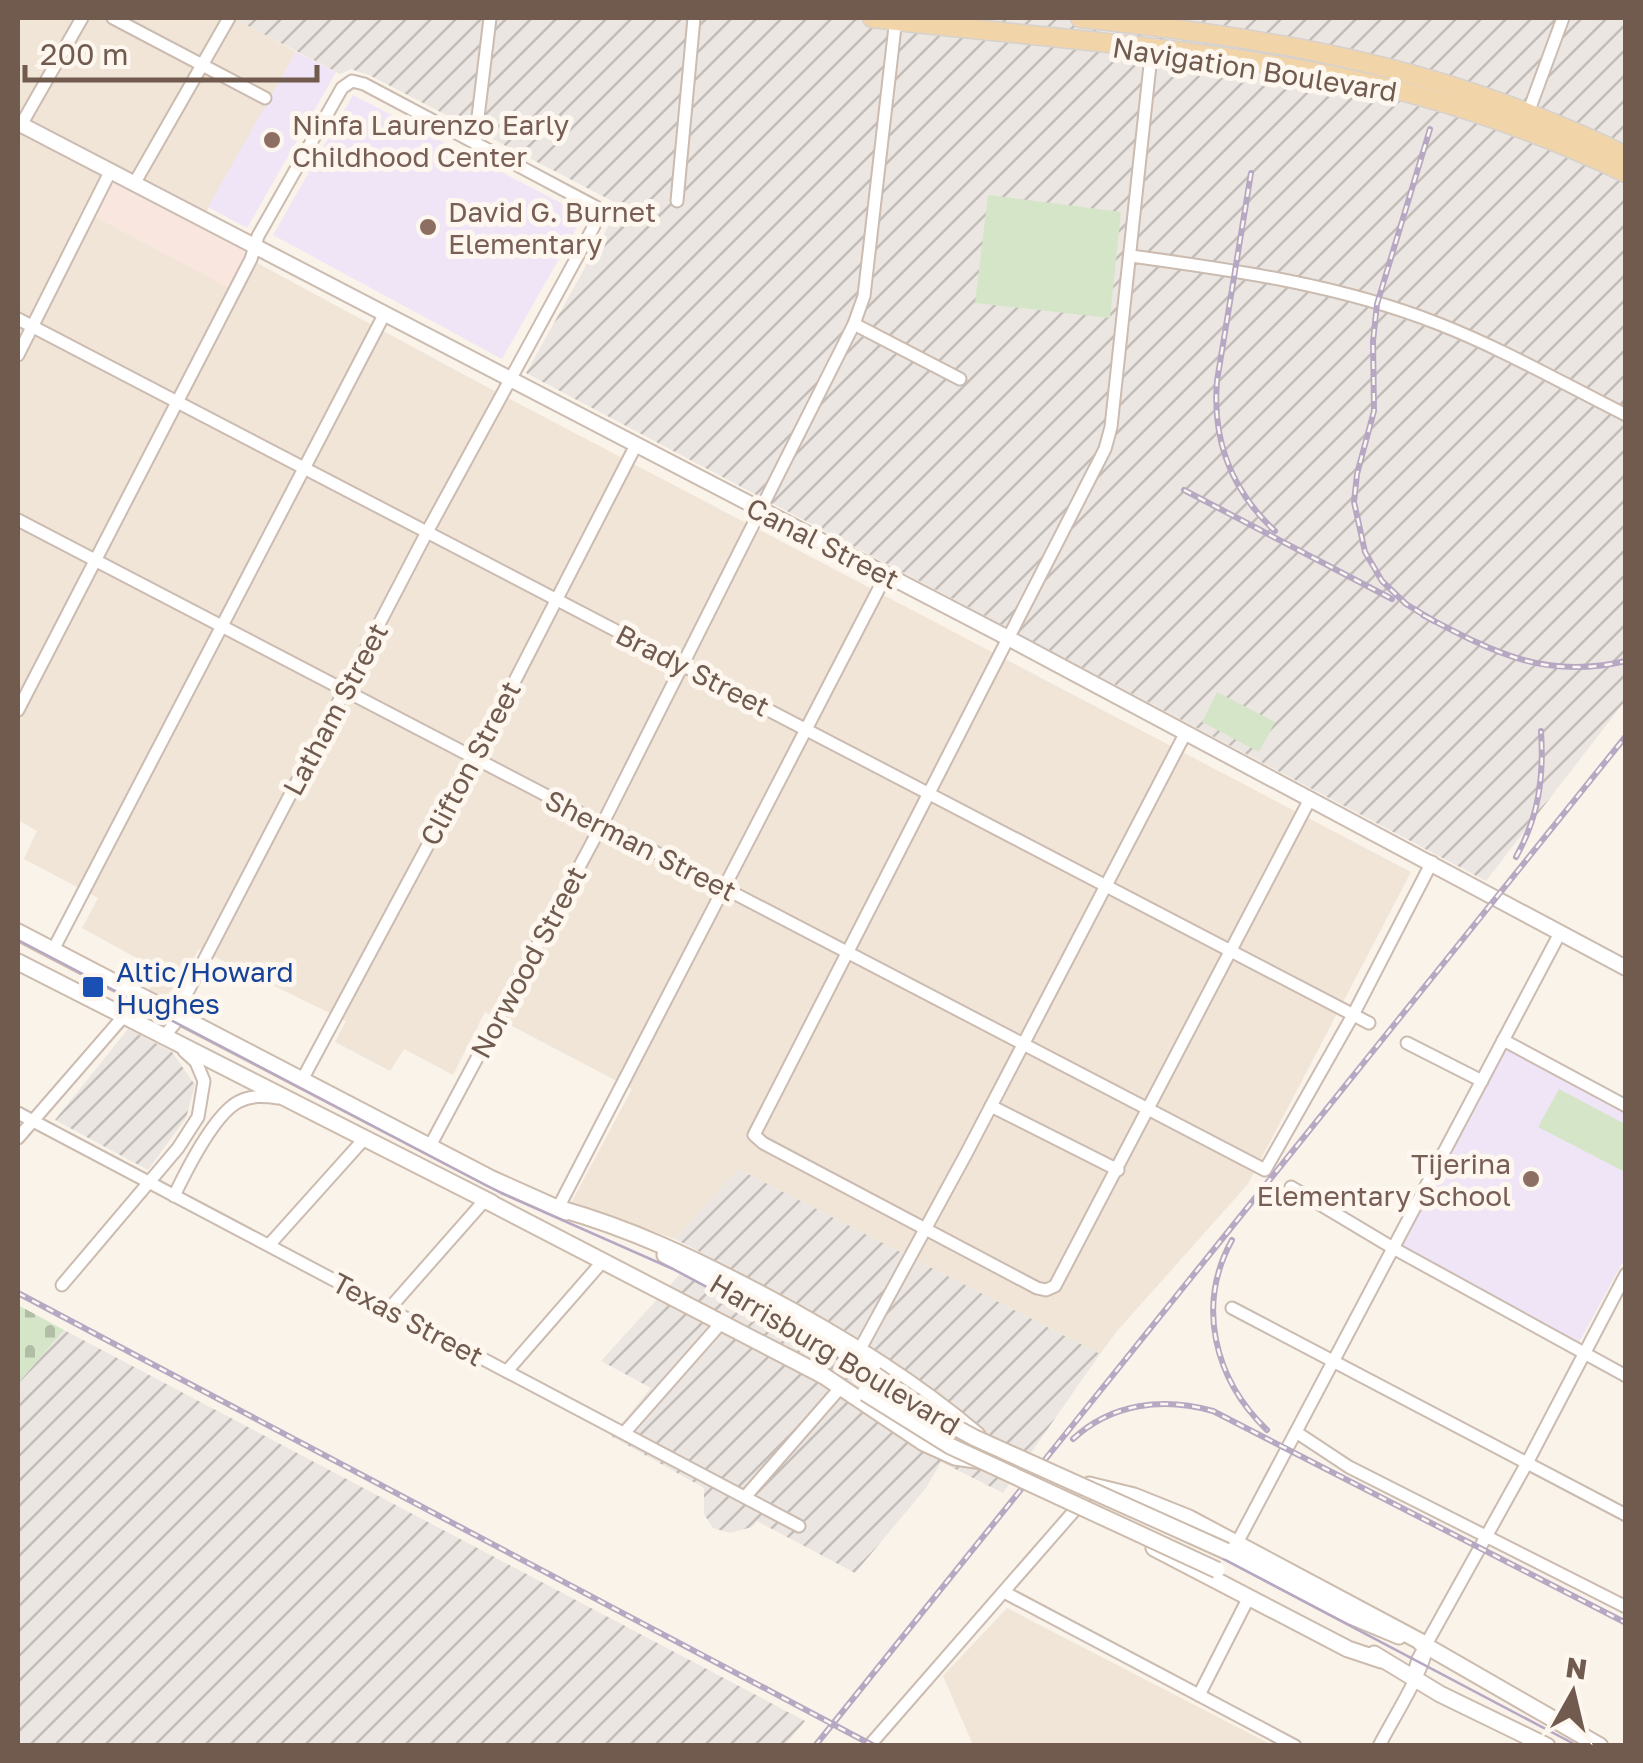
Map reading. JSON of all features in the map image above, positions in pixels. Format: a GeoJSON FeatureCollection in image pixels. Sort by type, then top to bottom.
{"type":"FeatureCollection","features":[{"type":"Feature","properties":{"kind":"main road","name":"Navigation Boulevard"},"geometry":{"type":"LineString","coordinates":[[872,18],[1318,72],[1422,96],[1526,133],[1603,153],[1626,154]]}},
{"type":"Feature","properties":{"kind":"main road","name":"Navigation Boulevard"},"geometry":{"type":"LineString","coordinates":[[1080,18],[1238,36],[1412,72],[1528,113],[1603,153],[1626,173]]}},
{"type":"Feature","properties":{"kind":"main road"},"geometry":{"type":"LineString","coordinates":[[1234,60],[1238,36]]}},
{"type":"Feature","properties":{"kind":"main road"},"geometry":{"type":"LineString","coordinates":[[1526,133],[1528,113]]}},
{"type":"Feature","properties":{"kind":"main road"},"geometry":{"type":"LineString","coordinates":[[1603,153],[1626,181]]}},
{"type":"Feature","properties":{"kind":"main road","name":"Harrisburg Boulevard"},"geometry":{"type":"LineString","coordinates":[[18,932],[430,1146],[675,1260],[828,1343],[940,1419],[975,1438],[1232,1547],[1382,1631],[1427,1645],[1600,1746]]}},
{"type":"Feature","properties":{"kind":"main road","name":"Harrisburg Boulevard"},"geometry":{"type":"LineString","coordinates":[[18,962],[485,1200],[666,1282],[822,1364],[929,1436],[1216,1570],[1361,1644],[1412,1679],[1547,1746]]}},
{"type":"Feature","properties":{"kind":"main road"},"geometry":{"type":"LineString","coordinates":[[485,1200],[841,1387],[908,1434],[955,1456],[1020,1469],[1114,1528],[1348,1649],[1381,1660]]}},
{"type":"Feature","properties":{"kind":"main road"},"geometry":{"type":"LineString","coordinates":[[558,1208],[630,1230],[674,1249],[860,1350],[990,1444],[1036,1468],[1150,1501],[1232,1547]]}},
{"type":"Feature","properties":{"kind":"main road"},"geometry":{"type":"LineString","coordinates":[[955,1456],[970,1429]]}},
{"type":"Feature","properties":{"kind":"street"},"geometry":{"type":"LineString","coordinates":[[19,124],[82,18]]}},
{"type":"Feature","properties":{"kind":"street"},"geometry":{"type":"LineString","coordinates":[[113,18],[265,98]]}},
{"type":"Feature","properties":{"kind":"street"},"geometry":{"type":"LineString","coordinates":[[134,184],[228,18]]}},
{"type":"Feature","properties":{"kind":"street"},"geometry":{"type":"LineString","coordinates":[[18,710],[256,247],[258,236],[342,88],[352,81],[364,84],[474,142],[490,18]]}},
{"type":"Feature","properties":{"kind":"street"},"geometry":{"type":"LineString","coordinates":[[677,201],[694,18]]}},
{"type":"Feature","properties":{"kind":"street"},"geometry":{"type":"LineString","coordinates":[[1528,113],[1563,18]]}},
{"type":"Feature","properties":{"kind":"street","name":"Norwood Street"},"geometry":{"type":"LineString","coordinates":[[430,1146],[684,666],[854,324],[864,296],[896,19]]}},
{"type":"Feature","properties":{"kind":"street"},"geometry":{"type":"LineString","coordinates":[[1158,26],[1150,65],[1131,256],[1105,450],[754,1135],[1046,1290],[1061,1278],[1310,799]]}},
{"type":"Feature","properties":{"kind":"street","name":"Canal Street"},"geometry":{"type":"LineString","coordinates":[[19,124],[1008,638],[1626,968]]}},
{"type":"Feature","properties":{"kind":"street","name":"Latham Street"},"geometry":{"type":"LineString","coordinates":[[170,1042],[176,1014],[428,532],[594,226],[597,211],[592,204],[474,142]]}},
{"type":"Feature","properties":{"kind":"street"},"geometry":{"type":"LineString","coordinates":[[18,355],[110,172]]}},
{"type":"Feature","properties":{"kind":"street"},"geometry":{"type":"LineString","coordinates":[[1131,256],[1306,284],[1434,322],[1626,415]]}},
{"type":"Feature","properties":{"kind":"street"},"geometry":{"type":"LineString","coordinates":[[53,950],[384,315]]}},
{"type":"Feature","properties":{"kind":"street","name":"Brady Street"},"geometry":{"type":"LineString","coordinates":[[18,319],[1369,1023]]}},
{"type":"Feature","properties":{"kind":"street"},"geometry":{"type":"LineString","coordinates":[[854,324],[960,379]]}},
{"type":"Feature","properties":{"kind":"street","name":"Clifton Street"},"geometry":{"type":"LineString","coordinates":[[302,1080],[636,445]]}},
{"type":"Feature","properties":{"kind":"street","name":"Sherman Street"},"geometry":{"type":"LineString","coordinates":[[18,520],[1265,1170],[1353,1015]]}},
{"type":"Feature","properties":{"kind":"street"},"geometry":{"type":"LineString","coordinates":[[558,1208],[886,575]]}},
{"type":"Feature","properties":{"kind":"street"},"geometry":{"type":"LineString","coordinates":[[860,1350],[1185,734]]}},
{"type":"Feature","properties":{"kind":"street"},"geometry":{"type":"LineString","coordinates":[[1353,1015],[1432,862]]}},
{"type":"Feature","properties":{"kind":"street"},"geometry":{"type":"LineString","coordinates":[[1232,1547],[1560,932]]}},
{"type":"Feature","properties":{"kind":"street"},"geometry":{"type":"LineString","coordinates":[[18,1138],[123,1017]]}},
{"type":"Feature","properties":{"kind":"street"},"geometry":{"type":"LineString","coordinates":[[1503,1040],[1626,1106]]}},
{"type":"Feature","properties":{"kind":"street"},"geometry":{"type":"LineString","coordinates":[[62,1285],[150,1183],[198,1117],[204,1094],[202,1072],[196,1062],[170,1042]]}},
{"type":"Feature","properties":{"kind":"street"},"geometry":{"type":"LineString","coordinates":[[1407,1043],[1482,1081]]}},
{"type":"Feature","properties":{"kind":"street"},"geometry":{"type":"LineString","coordinates":[[174,1196],[224,1113],[239,1101],[259,1095],[285,1099]]}},
{"type":"Feature","properties":{"kind":"street"},"geometry":{"type":"LineString","coordinates":[[992,1106],[1118,1170]]}},
{"type":"Feature","properties":{"kind":"street","name":"Texas Street"},"geometry":{"type":"LineString","coordinates":[[18,1112],[799,1526]]}},
{"type":"Feature","properties":{"kind":"street"},"geometry":{"type":"LineString","coordinates":[[269,1245],[364,1138]]}},
{"type":"Feature","properties":{"kind":"street"},"geometry":{"type":"LineString","coordinates":[[1291,1187],[1393,1248],[1626,1376]]}},
{"type":"Feature","properties":{"kind":"street"},"geometry":{"type":"LineString","coordinates":[[389,1309],[485,1200]]}},
{"type":"Feature","properties":{"kind":"street"},"geometry":{"type":"LineString","coordinates":[[507,1372],[603,1262]]}},
{"type":"Feature","properties":{"kind":"street"},"geometry":{"type":"LineString","coordinates":[[1379,1746],[1412,1679],[1415,1664],[1626,1274]]}},
{"type":"Feature","properties":{"kind":"street"},"geometry":{"type":"LineString","coordinates":[[1232,1308],[1626,1515]]}},
{"type":"Feature","properties":{"kind":"street"},"geometry":{"type":"LineString","coordinates":[[625,1432],[722,1322]]}},
{"type":"Feature","properties":{"kind":"street"},"geometry":{"type":"LineString","coordinates":[[745,1497],[841,1387]]}},
{"type":"Feature","properties":{"kind":"street"},"geometry":{"type":"LineString","coordinates":[[1296,1432],[1349,1467],[1626,1607]]}},
{"type":"Feature","properties":{"kind":"street"},"geometry":{"type":"LineString","coordinates":[[870,1746],[1081,1504],[1092,1486]]}},
{"type":"Feature","properties":{"kind":"street"},"geometry":{"type":"LineString","coordinates":[[1004,1592],[1294,1746]]}},
{"type":"Feature","properties":{"kind":"street"},"geometry":{"type":"LineString","coordinates":[[1199,1695],[1249,1597]]}},
{"type":"Feature","properties":{"kind":"shaded area"},"geometry":{"type":"Polygon","coordinates":[[[18,18],[238,18],[296,52],[196,230],[1411,872],[1248,1184],[1100,1354],[738,1169],[675,1239],[571,1203],[632,1089],[485,1012],[453,1075],[404,1049],[390,1071],[335,1042],[346,1021],[199,949],[166,1007],[146,995],[160,971],[82,928],[98,898],[24,859],[37,831],[18,820],[18,18]]]}},
{"type":"Feature","properties":{"kind":"shaded area"},"geometry":{"type":"Polygon","coordinates":[[[238,18],[1625,18],[1625,701],[1486,881],[526,373],[620,205],[369,75],[351,69],[340,74],[238,18]]]}},
{"type":"Feature","properties":{"kind":"shaded area","name":"Ninfa Laurenzo Early Childhood Center"},"geometry":{"type":"Polygon","coordinates":[[[296,52],[336,72],[247,228],[208,207],[296,52]]]}},
{"type":"Feature","properties":{"kind":"shaded area","name":"David G. Burnet Elementary"},"geometry":{"type":"Polygon","coordinates":[[[353,95],[584,215],[502,359],[273,235],[353,95]]]}},
{"type":"Feature","properties":{"kind":"shaded area"},"geometry":{"type":"Polygon","coordinates":[[[112,180],[250,253],[231,289],[93,216],[112,180]]]}},
{"type":"Feature","properties":{"kind":"shaded area"},"geometry":{"type":"Polygon","coordinates":[[[128,1029],[172,1052],[195,1085],[186,1118],[148,1170],[55,1120],[128,1029]]]}},
{"type":"Feature","properties":{"kind":"shaded area","name":"Tijerina Elementary School"},"geometry":{"type":"Polygon","coordinates":[[[1504,1048],[1625,1112],[1625,1258],[1578,1344],[1402,1246],[1504,1048]]]}},
{"type":"Feature","properties":{"kind":"shaded area"},"geometry":{"type":"Polygon","coordinates":[[[738,1169],[1100,1354],[1003,1493],[941,1462],[926,1488],[855,1573],[757,1521],[752,1527],[730,1533],[713,1528],[704,1514],[704,1488],[611,1436],[651,1388],[601,1361],[700,1252],[675,1239],[738,1169]]]}},
{"type":"Feature","properties":{"kind":"shaded area"},"geometry":{"type":"Polygon","coordinates":[[[64,1330],[805,1721],[784,1746],[18,1746],[18,1383],[64,1330]]]}},
{"type":"Feature","properties":{"kind":"shaded area"},"geometry":{"type":"Polygon","coordinates":[[[1007,1608],[1272,1745],[973,1745],[943,1676],[1007,1608]]]}},
{"type":"Feature","properties":{"kind":"green space"},"geometry":{"type":"Polygon","coordinates":[[[988,195],[1121,212],[1110,318],[975,303],[988,195]]]}},
{"type":"Feature","properties":{"kind":"green space"},"geometry":{"type":"Polygon","coordinates":[[[1217,692],[1275,722],[1259,752],[1202,722],[1217,692]]]}},
{"type":"Feature","properties":{"kind":"green space"},"geometry":{"type":"Polygon","coordinates":[[[1559,1089],[1625,1124],[1625,1172],[1538,1127],[1559,1089]]]}},
{"type":"Feature","properties":{"kind":"green space"},"geometry":{"type":"Polygon","coordinates":[[[18,1305],[64,1330],[18,1383],[18,1305]]]}},
{"type":"Feature","properties":{"kind":"tram line"},"geometry":{"type":"LineString","coordinates":[[18,940],[501,1193],[673,1269],[829,1352],[937,1423],[1199,1546],[1578,1746]]}},
{"type":"Feature","properties":{"kind":"railway"},"geometry":{"type":"LineString","coordinates":[[1430,129],[1377,304],[1374,411],[1357,474],[1354,502],[1365,552],[1382,581],[1406,604],[1434,621]]}},
{"type":"Feature","properties":{"kind":"railway"},"geometry":{"type":"LineString","coordinates":[[1251,173],[1216,403],[1222,444],[1236,482],[1275,531]]}},
{"type":"Feature","properties":{"kind":"railway"},"geometry":{"type":"LineString","coordinates":[[1184,490],[1392,599]]}},
{"type":"Feature","properties":{"kind":"railway"},"geometry":{"type":"LineString","coordinates":[[1423,615],[1496,651],[1544,665],[1597,666],[1626,661]]}},
{"type":"Feature","properties":{"kind":"railway"},"geometry":{"type":"LineString","coordinates":[[1516,857],[1538,796],[1541,731]]}},
{"type":"Feature","properties":{"kind":"railway"},"geometry":{"type":"LineString","coordinates":[[815,1746],[1626,736]]}},
{"type":"Feature","properties":{"kind":"railway"},"geometry":{"type":"LineString","coordinates":[[1232,1240],[1215,1290],[1216,1340],[1234,1388],[1267,1430]]}},
{"type":"Feature","properties":{"kind":"railway"},"geometry":{"type":"LineString","coordinates":[[18,1293],[874,1746]]}},
{"type":"Feature","properties":{"kind":"railway"},"geometry":{"type":"LineString","coordinates":[[1073,1439],[1104,1417],[1139,1406],[1176,1404],[1213,1411],[1626,1623]]}},
{"type":"Feature","properties":{"kind":"place","name":"Ninfa Laurenzo Early Childhood Center"},"geometry":{"type":"Point","coordinates":[272,140]}},
{"type":"Feature","properties":{"kind":"place","name":"David G. Burnet Elementary"},"geometry":{"type":"Point","coordinates":[428,227]}},
{"type":"Feature","properties":{"kind":"place","name":"Altic/Howard Hughes"},"geometry":{"type":"Point","coordinates":[93,987]}},
{"type":"Feature","properties":{"kind":"place","name":"Tijerina Elementary School"},"geometry":{"type":"Point","coordinates":[1531,1179]}}]}
